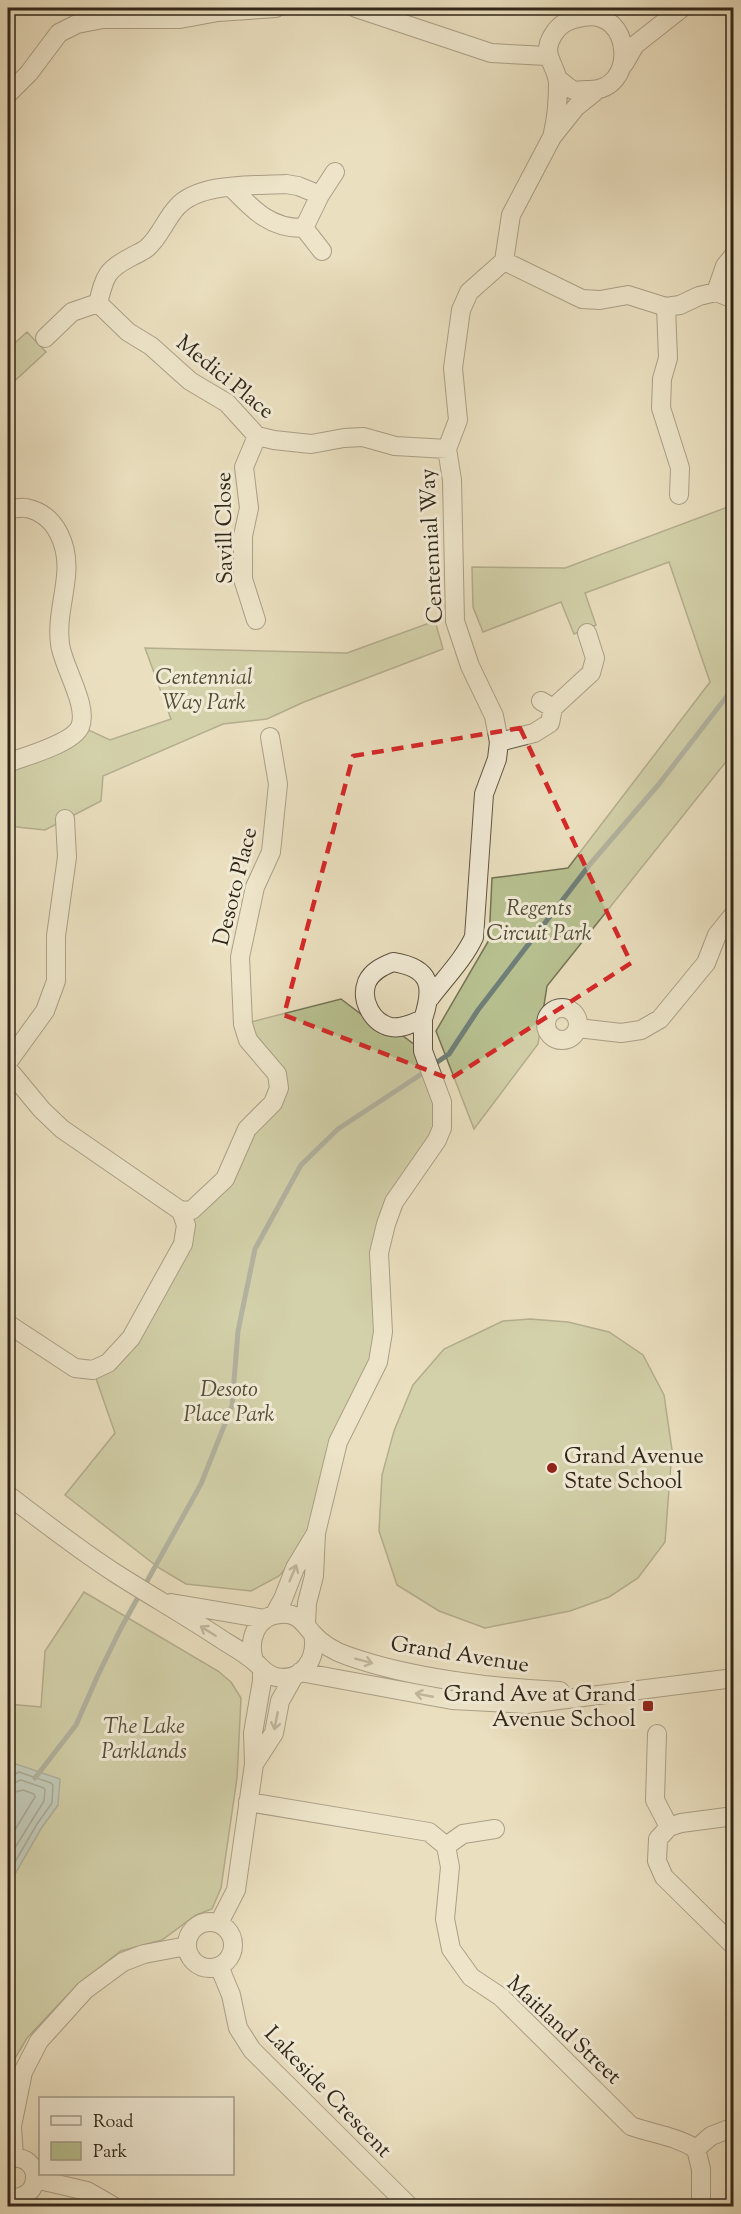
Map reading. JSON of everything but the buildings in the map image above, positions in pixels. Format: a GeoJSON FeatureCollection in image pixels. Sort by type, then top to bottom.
{"type":"FeatureCollection","features":[{"type":"Feature","properties":{"kind":"street"},"geometry":{"type":"LineString","coordinates":[[8,94],[29,73],[59,33],[77,24],[103,19],[180,19],[218,12],[276,8]]}},
{"type":"Feature","properties":{"kind":"street"},"geometry":{"type":"LineString","coordinates":[[356,8],[491,53],[548,56]]}},
{"type":"Feature","properties":{"kind":"street"},"geometry":{"type":"LineString","coordinates":[[682,8],[635,45],[610,84],[596,91],[576,107],[552,137],[512,214],[504,261],[582,299],[600,300],[628,294],[666,307],[680,305],[699,296],[716,292],[734,299]]}},
{"type":"Feature","properties":{"kind":"street"},"geometry":{"type":"LineString","coordinates":[[552,137],[557,114],[558,80],[548,56],[552,36],[564,14],[592,15],[629,29],[652,30]]}},
{"type":"Feature","properties":{"kind":"street"},"geometry":{"type":"LineString","coordinates":[[610,23],[624,42],[624,65]]}},
{"type":"Feature","properties":{"kind":"street"},"geometry":{"type":"LineString","coordinates":[[558,80],[573,90],[596,91]]}},
{"type":"Feature","properties":{"kind":"street"},"geometry":{"type":"LineString","coordinates":[[304,228],[320,195],[335,172]]}},
{"type":"Feature","properties":{"kind":"street"},"geometry":{"type":"LineString","coordinates":[[45,338],[72,312],[98,303],[104,278],[114,266],[146,249],[184,199],[205,190],[286,184],[320,195]]}},
{"type":"Feature","properties":{"kind":"street"},"geometry":{"type":"LineString","coordinates":[[232,188],[257,214],[288,229],[304,228]]}},
{"type":"Feature","properties":{"kind":"street"},"geometry":{"type":"LineString","coordinates":[[304,228],[322,251]]}},
{"type":"Feature","properties":{"kind":"street"},"geometry":{"type":"LineString","coordinates":[[716,292],[725,266],[734,255]]}},
{"type":"Feature","properties":{"kind":"street","name":"Centennial Way"},"geometry":{"type":"LineString","coordinates":[[310,1629],[307,1603],[314,1576],[316,1533],[338,1442],[378,1362],[383,1332],[379,1253],[386,1224],[394,1202],[437,1140],[442,1128],[442,1102],[425,1056],[423,1019],[430,998],[467,952],[474,937],[484,794],[497,759],[499,742],[494,716],[470,666],[455,621],[452,480],[447,448],[458,420],[453,368],[461,310],[469,292],[504,261]]}},
{"type":"Feature","properties":{"kind":"street","name":"Medici Place"},"geometry":{"type":"LineString","coordinates":[[98,303],[128,332],[151,346],[190,381],[227,403],[257,436],[311,444],[363,437],[395,446],[447,448]]}},
{"type":"Feature","properties":{"kind":"street"},"geometry":{"type":"LineString","coordinates":[[666,307],[668,358],[662,378],[661,408],[680,468],[679,495]]}},
{"type":"Feature","properties":{"kind":"street","name":"Savill Close"},"geometry":{"type":"LineString","coordinates":[[256,620],[243,579],[243,536],[249,508],[244,466],[257,436]]}},
{"type":"Feature","properties":{"kind":"street"},"geometry":{"type":"LineString","coordinates":[[8,509],[26,508],[48,517],[62,536],[66,574],[59,614],[60,644],[82,708],[80,726],[70,738],[8,763]]}},
{"type":"Feature","properties":{"kind":"street"},"geometry":{"type":"LineString","coordinates":[[499,742],[534,733],[550,723],[547,704],[591,673],[595,658],[587,633]]}},
{"type":"Feature","properties":{"kind":"street","name":"Desoto Place"},"geometry":{"type":"LineString","coordinates":[[181,1210],[192,1210],[225,1179],[248,1129],[273,1103],[279,1088],[277,1074],[248,1040],[243,1024],[240,957],[255,887],[271,852],[278,784],[270,737]]}},
{"type":"Feature","properties":{"kind":"street"},"geometry":{"type":"LineString","coordinates":[[8,1062],[45,1011],[56,981],[57,936],[67,857],[65,819]]}},
{"type":"Feature","properties":{"kind":"street"},"geometry":{"type":"LineString","coordinates":[[578,1028],[621,1033],[641,1030],[660,1019],[706,963],[717,935],[734,914]]}},
{"type":"Feature","properties":{"kind":"street"},"geometry":{"type":"LineString","coordinates":[[425,1056],[391,1027],[375,1018],[365,1002],[367,981],[379,968],[393,962],[429,967],[455,965]]}},
{"type":"Feature","properties":{"kind":"street"},"geometry":{"type":"LineString","coordinates":[[411,965],[426,979],[430,998]]}},
{"type":"Feature","properties":{"kind":"street"},"geometry":{"type":"LineString","coordinates":[[391,1027],[408,1026],[423,1019]]}},
{"type":"Feature","properties":{"kind":"street"},"geometry":{"type":"LineString","coordinates":[[8,1068],[42,1110],[63,1129],[181,1210],[186,1225],[183,1244],[130,1338],[108,1363],[93,1370],[75,1368],[8,1324]]}},
{"type":"Feature","properties":{"kind":"street","name":"Grand Avenue"},"geometry":{"type":"LineString","coordinates":[[8,1495],[115,1573],[277,1678],[297,1674],[452,1700],[527,1704],[734,1678]]}},
{"type":"Feature","properties":{"kind":"street","name":"Centennial Way"},"geometry":{"type":"LineString","coordinates":[[269,1617],[283,1599],[295,1568],[316,1533]]}},
{"type":"Feature","properties":{"kind":"street","name":"Grand Avenue"},"geometry":{"type":"LineString","coordinates":[[160,1601],[269,1617],[291,1615],[330,1647],[347,1656],[399,1670],[467,1682],[528,1689],[607,1693]]}},
{"type":"Feature","properties":{"kind":"street"},"geometry":{"type":"LineString","coordinates":[[219,1923],[236,1890],[254,1764],[253,1733],[262,1681],[251,1650],[251,1638],[256,1628],[269,1617]]}},
{"type":"Feature","properties":{"kind":"street"},"geometry":{"type":"LineString","coordinates":[[254,1764],[274,1733],[280,1701],[297,1674],[309,1665],[314,1656],[315,1645],[310,1629]]}},
{"type":"Feature","properties":{"kind":"street"},"geometry":{"type":"LineString","coordinates":[[657,1734],[655,1800],[669,1827]]}},
{"type":"Feature","properties":{"kind":"street"},"geometry":{"type":"LineString","coordinates":[[248,1802],[429,1832],[446,1846],[463,1834],[495,1829]]}},
{"type":"Feature","properties":{"kind":"street"},"geometry":{"type":"LineString","coordinates":[[734,1816],[681,1823],[669,1827],[658,1839],[657,1861],[664,1876],[734,1946]]}},
{"type":"Feature","properties":{"kind":"street","name":"Maitland Street"},"geometry":{"type":"LineString","coordinates":[[446,1846],[450,1867],[445,1919],[451,1948],[471,1977],[501,1997],[631,2126],[681,2139],[696,2149]]}},
{"type":"Feature","properties":{"kind":"street"},"geometry":{"type":"LineString","coordinates":[[211,1922],[219,1923],[230,1934],[233,1941],[230,1956],[219,1966],[204,1967],[197,1964],[192,1960],[187,1946],[187,1938],[196,1926],[211,1922]]}},
{"type":"Feature","properties":{"kind":"street"},"geometry":{"type":"LineString","coordinates":[[8,2198],[26,2194],[34,2185],[34,2172],[27,2161],[11,2157],[12,2126],[23,2072],[39,2041],[85,1990],[123,1962],[144,1954],[187,1946]]}},
{"type":"Feature","properties":{"kind":"street","name":"Lakeside Crescent"},"geometry":{"type":"LineString","coordinates":[[219,1966],[231,1995],[238,2028],[252,2050],[409,2206]]}},
{"type":"Feature","properties":{"kind":"street"},"geometry":{"type":"LineString","coordinates":[[701,2206],[701,2169],[696,2149],[711,2136],[734,2127]]}},
{"type":"Feature","properties":{"kind":"street"},"geometry":{"type":"LineString","coordinates":[[35,2179],[87,2191],[113,2206]]}},
{"type":"Feature","properties":{"kind":"highlighted area"},"geometry":{"type":"Polygon","coordinates":[[[520,728],[631,963],[450,1079],[284,1015],[353,756],[520,728]]]}},
{"type":"Feature","properties":{"kind":"green space"},"geometry":{"type":"Polygon","coordinates":[[[27,332],[46,352],[8,387],[8,349],[27,332]]]}},
{"type":"Feature","properties":{"kind":"green space","name":"Regents Circuit Park"},"geometry":{"type":"Polygon","coordinates":[[[733,505],[733,753],[547,986],[538,1044],[474,1129],[436,1031],[489,940],[492,878],[568,868],[710,682],[669,562],[585,593],[596,625],[574,634],[561,602],[483,632],[473,607],[472,567],[565,568],[733,505]]]}},
{"type":"Feature","properties":{"kind":"green space","name":"Centennial Way Park"},"geometry":{"type":"Polygon","coordinates":[[[435,621],[443,649],[304,702],[267,719],[223,724],[103,776],[101,801],[45,830],[8,826],[8,763],[80,726],[110,740],[171,719],[145,648],[347,653],[435,621]]]}},
{"type":"Feature","properties":{"kind":"green space","name":"Desoto Place Park"},"geometry":{"type":"Polygon","coordinates":[[[341,999],[370,1021],[391,1027],[423,1051],[443,1115],[386,1224],[383,1332],[338,1442],[316,1533],[279,1576],[251,1591],[186,1584],[159,1568],[65,1495],[115,1433],[93,1370],[108,1363],[192,1210],[278,1088],[243,1024],[341,999]]]}},
{"type":"Feature","properties":{"kind":"green space"},"geometry":{"type":"Polygon","coordinates":[[[530,1319],[568,1322],[609,1332],[643,1355],[664,1395],[672,1450],[665,1542],[638,1578],[609,1597],[570,1611],[485,1628],[439,1611],[397,1585],[379,1531],[382,1475],[394,1431],[413,1385],[444,1349],[503,1321],[530,1319]]]}},
{"type":"Feature","properties":{"kind":"green space","name":"The Lake Parklands"},"geometry":{"type":"Polygon","coordinates":[[[84,1592],[218,1671],[231,1682],[241,1698],[237,1778],[221,1888],[212,1909],[196,1915],[162,1940],[121,1951],[78,1984],[27,2038],[11,2065],[8,2079],[8,1886],[42,1827],[58,1805],[17,1765],[8,1774],[8,1704],[41,1707],[45,1651],[84,1592]]]}},
{"type":"Feature","properties":{"kind":"water"},"geometry":{"type":"Polygon","coordinates":[[[16,1764],[60,1779],[58,1805],[42,1827],[8,1886],[8,1774],[16,1764]]]}},
{"type":"Feature","properties":{"kind":"waterway"},"geometry":{"type":"LineString","coordinates":[[433,1065],[449,1054],[478,1010],[591,863],[659,784],[734,687]]}},
{"type":"Feature","properties":{"kind":"waterway"},"geometry":{"type":"LineString","coordinates":[[35,1778],[76,1725],[121,1628],[201,1484],[232,1406],[238,1331],[255,1249],[301,1165],[338,1129],[426,1071]]}},
{"type":"Feature","properties":{"kind":"place","name":"Grand Avenue State School"},"geometry":{"type":"Point","coordinates":[552,1468]}},
{"type":"Feature","properties":{"kind":"place","name":"Grand Ave at Grand Avenue School"},"geometry":{"type":"Point","coordinates":[648,1706]}}]}
